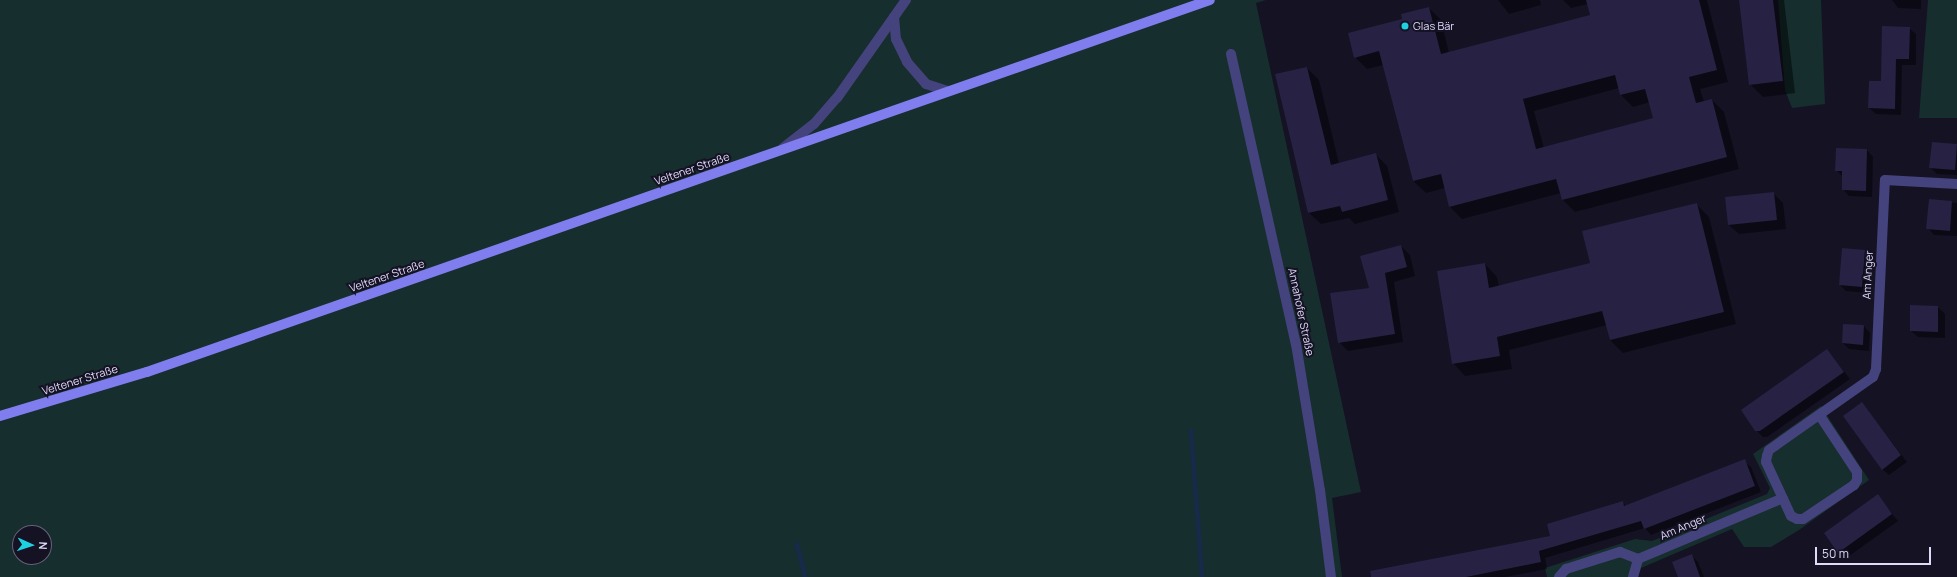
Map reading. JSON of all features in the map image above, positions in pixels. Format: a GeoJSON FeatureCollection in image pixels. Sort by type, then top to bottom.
{"type":"FeatureCollection","features":[{"type":"Feature","properties":{"kind":"main road","name":"Veltener Straße"},"geometry":{"type":"LineString","coordinates":[[0,416],[147,372],[1210,0]]}},
{"type":"Feature","properties":{"kind":"street"},"geometry":{"type":"LineString","coordinates":[[779,151],[807,130],[837,98],[906,0]]}},
{"type":"Feature","properties":{"kind":"street"},"geometry":{"type":"LineString","coordinates":[[894,17],[896,40],[907,62],[926,84],[947,91]]}},
{"type":"Feature","properties":{"kind":"street","name":"Annahofer Straße"},"geometry":{"type":"LineString","coordinates":[[1231,54],[1296,344],[1320,490],[1331,577]]}},
{"type":"Feature","properties":{"kind":"street","name":"Am Anger"},"geometry":{"type":"LineString","coordinates":[[1820,416],[1857,472],[1857,480],[1854,485],[1803,519],[1791,516],[1766,462],[1769,450],[1867,383],[1876,369],[1885,180],[1957,184]]}},
{"type":"Feature","properties":{"kind":"street","name":"Am Anger"},"geometry":{"type":"LineString","coordinates":[[1638,559],[1783,498]]}},
{"type":"Feature","properties":{"kind":"street"},"geometry":{"type":"LineString","coordinates":[[1559,577],[1566,569],[1620,552],[1638,559],[1633,577]]}},
{"type":"Feature","properties":{"kind":"green space"},"geometry":{"type":"Polygon","coordinates":[[[0,0],[1266,0],[1256,3],[1361,492],[1332,498],[1342,577],[0,577],[0,0]]]}},
{"type":"Feature","properties":{"kind":"green space"},"geometry":{"type":"Polygon","coordinates":[[[1778,0],[1821,0],[1825,104],[1792,108],[1785,90],[1778,0]]]}},
{"type":"Feature","properties":{"kind":"green space"},"geometry":{"type":"Polygon","coordinates":[[[1928,0],[1957,0],[1957,118],[1919,118],[1928,0]]]}},
{"type":"Feature","properties":{"kind":"green space"},"geometry":{"type":"Polygon","coordinates":[[[1821,406],[1869,480],[1799,530],[1771,547],[1744,547],[1732,529],[1641,568],[1638,577],[1547,577],[1545,568],[1635,539],[1652,541],[1767,494],[1770,488],[1753,454],[1821,406]]]}},
{"type":"Feature","properties":{"kind":"building"},"geometry":{"type":"Polygon","coordinates":[[[1586,0],[1699,0],[1717,70],[1689,77],[1696,103],[1712,99],[1727,157],[1562,200],[1556,179],[1449,207],[1441,174],[1413,181],[1379,51],[1354,58],[1348,33],[1402,19],[1401,14],[1429,7],[1441,54],[1590,15],[1586,0]],[[1615,75],[1523,99],[1536,149],[1653,118],[1645,89],[1620,95],[1615,75]]]}},
{"type":"Feature","properties":{"kind":"building"},"geometry":{"type":"Polygon","coordinates":[[[1739,0],[1773,0],[1783,81],[1749,85],[1739,0]]]}},
{"type":"Feature","properties":{"kind":"building"},"geometry":{"type":"Polygon","coordinates":[[[1882,26],[1910,27],[1909,59],[1896,59],[1895,109],[1868,108],[1869,81],[1881,81],[1882,26]]]}},
{"type":"Feature","properties":{"kind":"building"},"geometry":{"type":"Polygon","coordinates":[[[1307,67],[1331,165],[1376,153],[1388,200],[1342,212],[1340,206],[1308,213],[1275,74],[1307,67]]]}},
{"type":"Feature","properties":{"kind":"building"},"geometry":{"type":"Polygon","coordinates":[[[1932,142],[1957,144],[1955,170],[1929,168],[1932,142]]]}},
{"type":"Feature","properties":{"kind":"building"},"geometry":{"type":"Polygon","coordinates":[[[1836,148],[1867,149],[1866,191],[1842,190],[1842,171],[1835,171],[1836,148]]]}},
{"type":"Feature","properties":{"kind":"building"},"geometry":{"type":"Polygon","coordinates":[[[1774,192],[1777,220],[1728,225],[1725,197],[1774,192]]]}},
{"type":"Feature","properties":{"kind":"building"},"geometry":{"type":"Polygon","coordinates":[[[1929,199],[1952,201],[1950,231],[1926,229],[1929,199]]]}},
{"type":"Feature","properties":{"kind":"building"},"geometry":{"type":"Polygon","coordinates":[[[1697,203],[1724,312],[1610,340],[1602,311],[1497,337],[1500,356],[1452,364],[1437,271],[1485,263],[1489,288],[1590,263],[1582,231],[1697,203]]]}},
{"type":"Feature","properties":{"kind":"building"},"geometry":{"type":"Polygon","coordinates":[[[1401,245],[1407,267],[1385,273],[1395,334],[1338,343],[1330,293],[1369,288],[1360,256],[1401,245]]]}},
{"type":"Feature","properties":{"kind":"building"},"geometry":{"type":"Polygon","coordinates":[[[1842,248],[1865,250],[1862,287],[1839,285],[1842,248]]]}},
{"type":"Feature","properties":{"kind":"building"},"geometry":{"type":"Polygon","coordinates":[[[1910,305],[1938,306],[1938,332],[1910,331],[1910,305]]]}},
{"type":"Feature","properties":{"kind":"building"},"geometry":{"type":"Polygon","coordinates":[[[1843,324],[1864,325],[1863,345],[1842,343],[1843,324]]]}},
{"type":"Feature","properties":{"kind":"building"},"geometry":{"type":"Polygon","coordinates":[[[1827,349],[1844,372],[1760,431],[1755,431],[1741,410],[1827,349]]]}},
{"type":"Feature","properties":{"kind":"building"},"geometry":{"type":"Polygon","coordinates":[[[1862,402],[1901,455],[1882,470],[1843,416],[1862,402]]]}},
{"type":"Feature","properties":{"kind":"building"},"geometry":{"type":"Polygon","coordinates":[[[1745,459],[1755,486],[1644,529],[1641,521],[1539,551],[1541,562],[1466,577],[1371,577],[1370,571],[1550,536],[1547,524],[1623,501],[1624,506],[1745,459]]]}},
{"type":"Feature","properties":{"kind":"building"},"geometry":{"type":"Polygon","coordinates":[[[1878,494],[1892,514],[1838,553],[1824,533],[1878,494]]]}},
{"type":"Feature","properties":{"kind":"building"},"geometry":{"type":"Polygon","coordinates":[[[1692,554],[1700,577],[1678,577],[1672,562],[1692,554]]]}},
{"type":"Feature","properties":{"kind":"waterway"},"geometry":{"type":"LineString","coordinates":[[1191,430],[1202,577]]}},
{"type":"Feature","properties":{"kind":"waterway"},"geometry":{"type":"LineString","coordinates":[[797,544],[805,577]]}},
{"type":"Feature","properties":{"kind":"place","name":"Glas Bär"},"geometry":{"type":"Point","coordinates":[1405,26]}}]}
